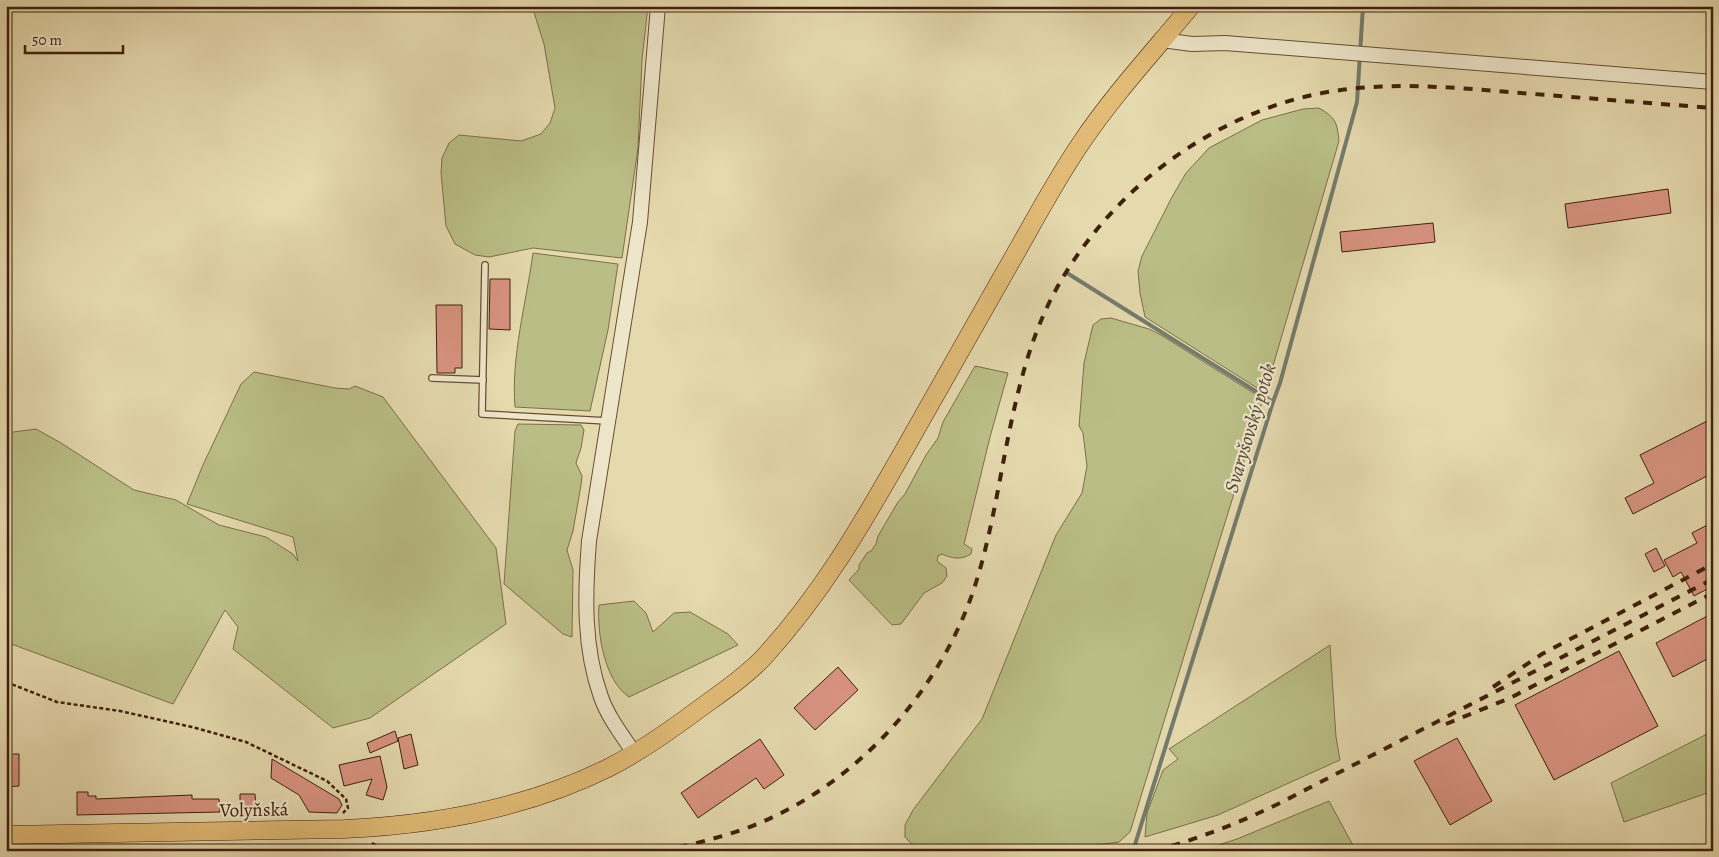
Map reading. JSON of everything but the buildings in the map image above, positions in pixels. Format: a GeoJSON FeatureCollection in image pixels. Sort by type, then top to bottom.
{"type":"FeatureCollection","features":[{"type":"Feature","properties":{"kind":"main road","name":"Volyňská"},"geometry":{"type":"LineString","coordinates":[[6,835],[362,828],[466,815],[502,808],[584,778],[634,753],[676,726],[720,694],[760,661],[799,615],[830,574],[869,512],[1082,141],[1129,80],[1191,6]]}},
{"type":"Feature","properties":{"kind":"street"},"geometry":{"type":"LineString","coordinates":[[634,753],[614,724],[601,698],[589,652],[586,586],[589,542],[640,222],[658,6]]}},
{"type":"Feature","properties":{"kind":"street"},"geometry":{"type":"LineString","coordinates":[[1162,40],[1192,44],[1225,43],[1713,82]]}},
{"type":"Feature","properties":{"kind":"lane"},"geometry":{"type":"LineString","coordinates":[[485,265],[482,414],[608,421]]}},
{"type":"Feature","properties":{"kind":"lane"},"geometry":{"type":"LineString","coordinates":[[432,378],[483,380]]}},
{"type":"Feature","properties":{"kind":"path"},"geometry":{"type":"LineString","coordinates":[[6,682],[58,702],[120,711],[192,727],[246,742],[327,781],[346,799],[348,808],[343,813],[336,815]]}},
{"type":"Feature","properties":{"kind":"path"},"geometry":{"type":"LineString","coordinates":[[365,840],[386,851]]}},
{"type":"Feature","properties":{"kind":"green space"},"geometry":{"type":"Polygon","coordinates":[[[532,6],[648,6],[642,60],[638,148],[622,258],[533,248],[489,257],[475,255],[455,244],[446,226],[441,173],[442,158],[449,143],[459,135],[521,141],[541,134],[550,123],[555,108],[544,44],[532,6]]]}},
{"type":"Feature","properties":{"kind":"green space"},"geometry":{"type":"Polygon","coordinates":[[[1319,108],[1335,121],[1339,141],[1265,393],[1145,317],[1138,271],[1142,256],[1172,197],[1186,173],[1209,148],[1262,120],[1303,109],[1319,108]]]}},
{"type":"Feature","properties":{"kind":"green space"},"geometry":{"type":"Polygon","coordinates":[[[533,253],[618,264],[608,330],[590,411],[515,407],[514,388],[517,349],[533,253]]]}},
{"type":"Feature","properties":{"kind":"green space"},"geometry":{"type":"Polygon","coordinates":[[[1111,318],[1149,329],[1161,335],[1263,399],[1130,832],[1119,842],[1083,847],[1035,851],[918,851],[905,837],[905,825],[913,810],[982,719],[1056,535],[1082,493],[1087,466],[1083,433],[1079,426],[1084,363],[1093,325],[1101,319],[1111,318]]]}},
{"type":"Feature","properties":{"kind":"green space"},"geometry":{"type":"Polygon","coordinates":[[[975,366],[1008,373],[964,544],[972,549],[971,554],[960,558],[953,558],[942,554],[938,556],[937,561],[946,568],[947,576],[942,583],[924,593],[901,624],[892,625],[849,580],[859,569],[859,565],[867,553],[876,544],[878,536],[938,438],[943,422],[975,366]]]}},
{"type":"Feature","properties":{"kind":"green space"},"geometry":{"type":"Polygon","coordinates":[[[254,372],[335,388],[349,389],[355,386],[383,397],[496,548],[506,624],[370,718],[333,728],[233,649],[238,627],[225,610],[173,704],[6,642],[6,433],[36,429],[134,490],[176,500],[219,525],[266,537],[293,554],[298,561],[293,537],[187,504],[241,384],[254,372]]]}},
{"type":"Feature","properties":{"kind":"green space"},"geometry":{"type":"Polygon","coordinates":[[[518,424],[581,425],[584,430],[576,463],[582,476],[581,485],[573,531],[567,550],[573,570],[572,637],[563,634],[504,584],[515,431],[518,424]]]}},
{"type":"Feature","properties":{"kind":"green space"},"geometry":{"type":"Polygon","coordinates":[[[634,601],[646,613],[653,632],[674,613],[690,612],[728,634],[738,645],[629,697],[620,689],[608,668],[599,629],[599,605],[634,601]]]}},
{"type":"Feature","properties":{"kind":"green space"},"geometry":{"type":"Polygon","coordinates":[[[1330,645],[1336,737],[1340,760],[1218,815],[1145,837],[1147,813],[1163,770],[1178,759],[1169,749],[1330,645]]]}},
{"type":"Feature","properties":{"kind":"green space"},"geometry":{"type":"Polygon","coordinates":[[[1713,731],[1713,791],[1624,822],[1611,783],[1713,731]]]}},
{"type":"Feature","properties":{"kind":"green space"},"geometry":{"type":"Polygon","coordinates":[[[1329,801],[1356,851],[1200,851],[1237,839],[1329,801]]]}},
{"type":"Feature","properties":{"kind":"waterway","name":"Svaryšovský potok"},"geometry":{"type":"LineString","coordinates":[[1133,851],[1280,383],[1357,102],[1363,6]]}},
{"type":"Feature","properties":{"kind":"waterway"},"geometry":{"type":"LineString","coordinates":[[1067,273],[1273,402]]}},
{"type":"Feature","properties":{"kind":"railway"},"geometry":{"type":"LineString","coordinates":[[661,851],[736,832],[784,812],[819,791],[851,767],[881,739],[908,709],[932,675],[952,640],[969,603],[990,528],[1022,376],[1034,339],[1049,303],[1069,267],[1094,233],[1122,202],[1153,174],[1186,149],[1223,128],[1261,111],[1300,98],[1355,88],[1382,86],[1438,87],[1713,108]]}},
{"type":"Feature","properties":{"kind":"railway"},"geometry":{"type":"LineString","coordinates":[[1493,687],[1542,654],[1713,564]]}},
{"type":"Feature","properties":{"kind":"railway"},"geometry":{"type":"LineString","coordinates":[[1154,851],[1218,830],[1280,803],[1713,579]]}},
{"type":"Feature","properties":{"kind":"railway"},"geometry":{"type":"LineString","coordinates":[[1446,724],[1510,698],[1713,593]]}}]}
